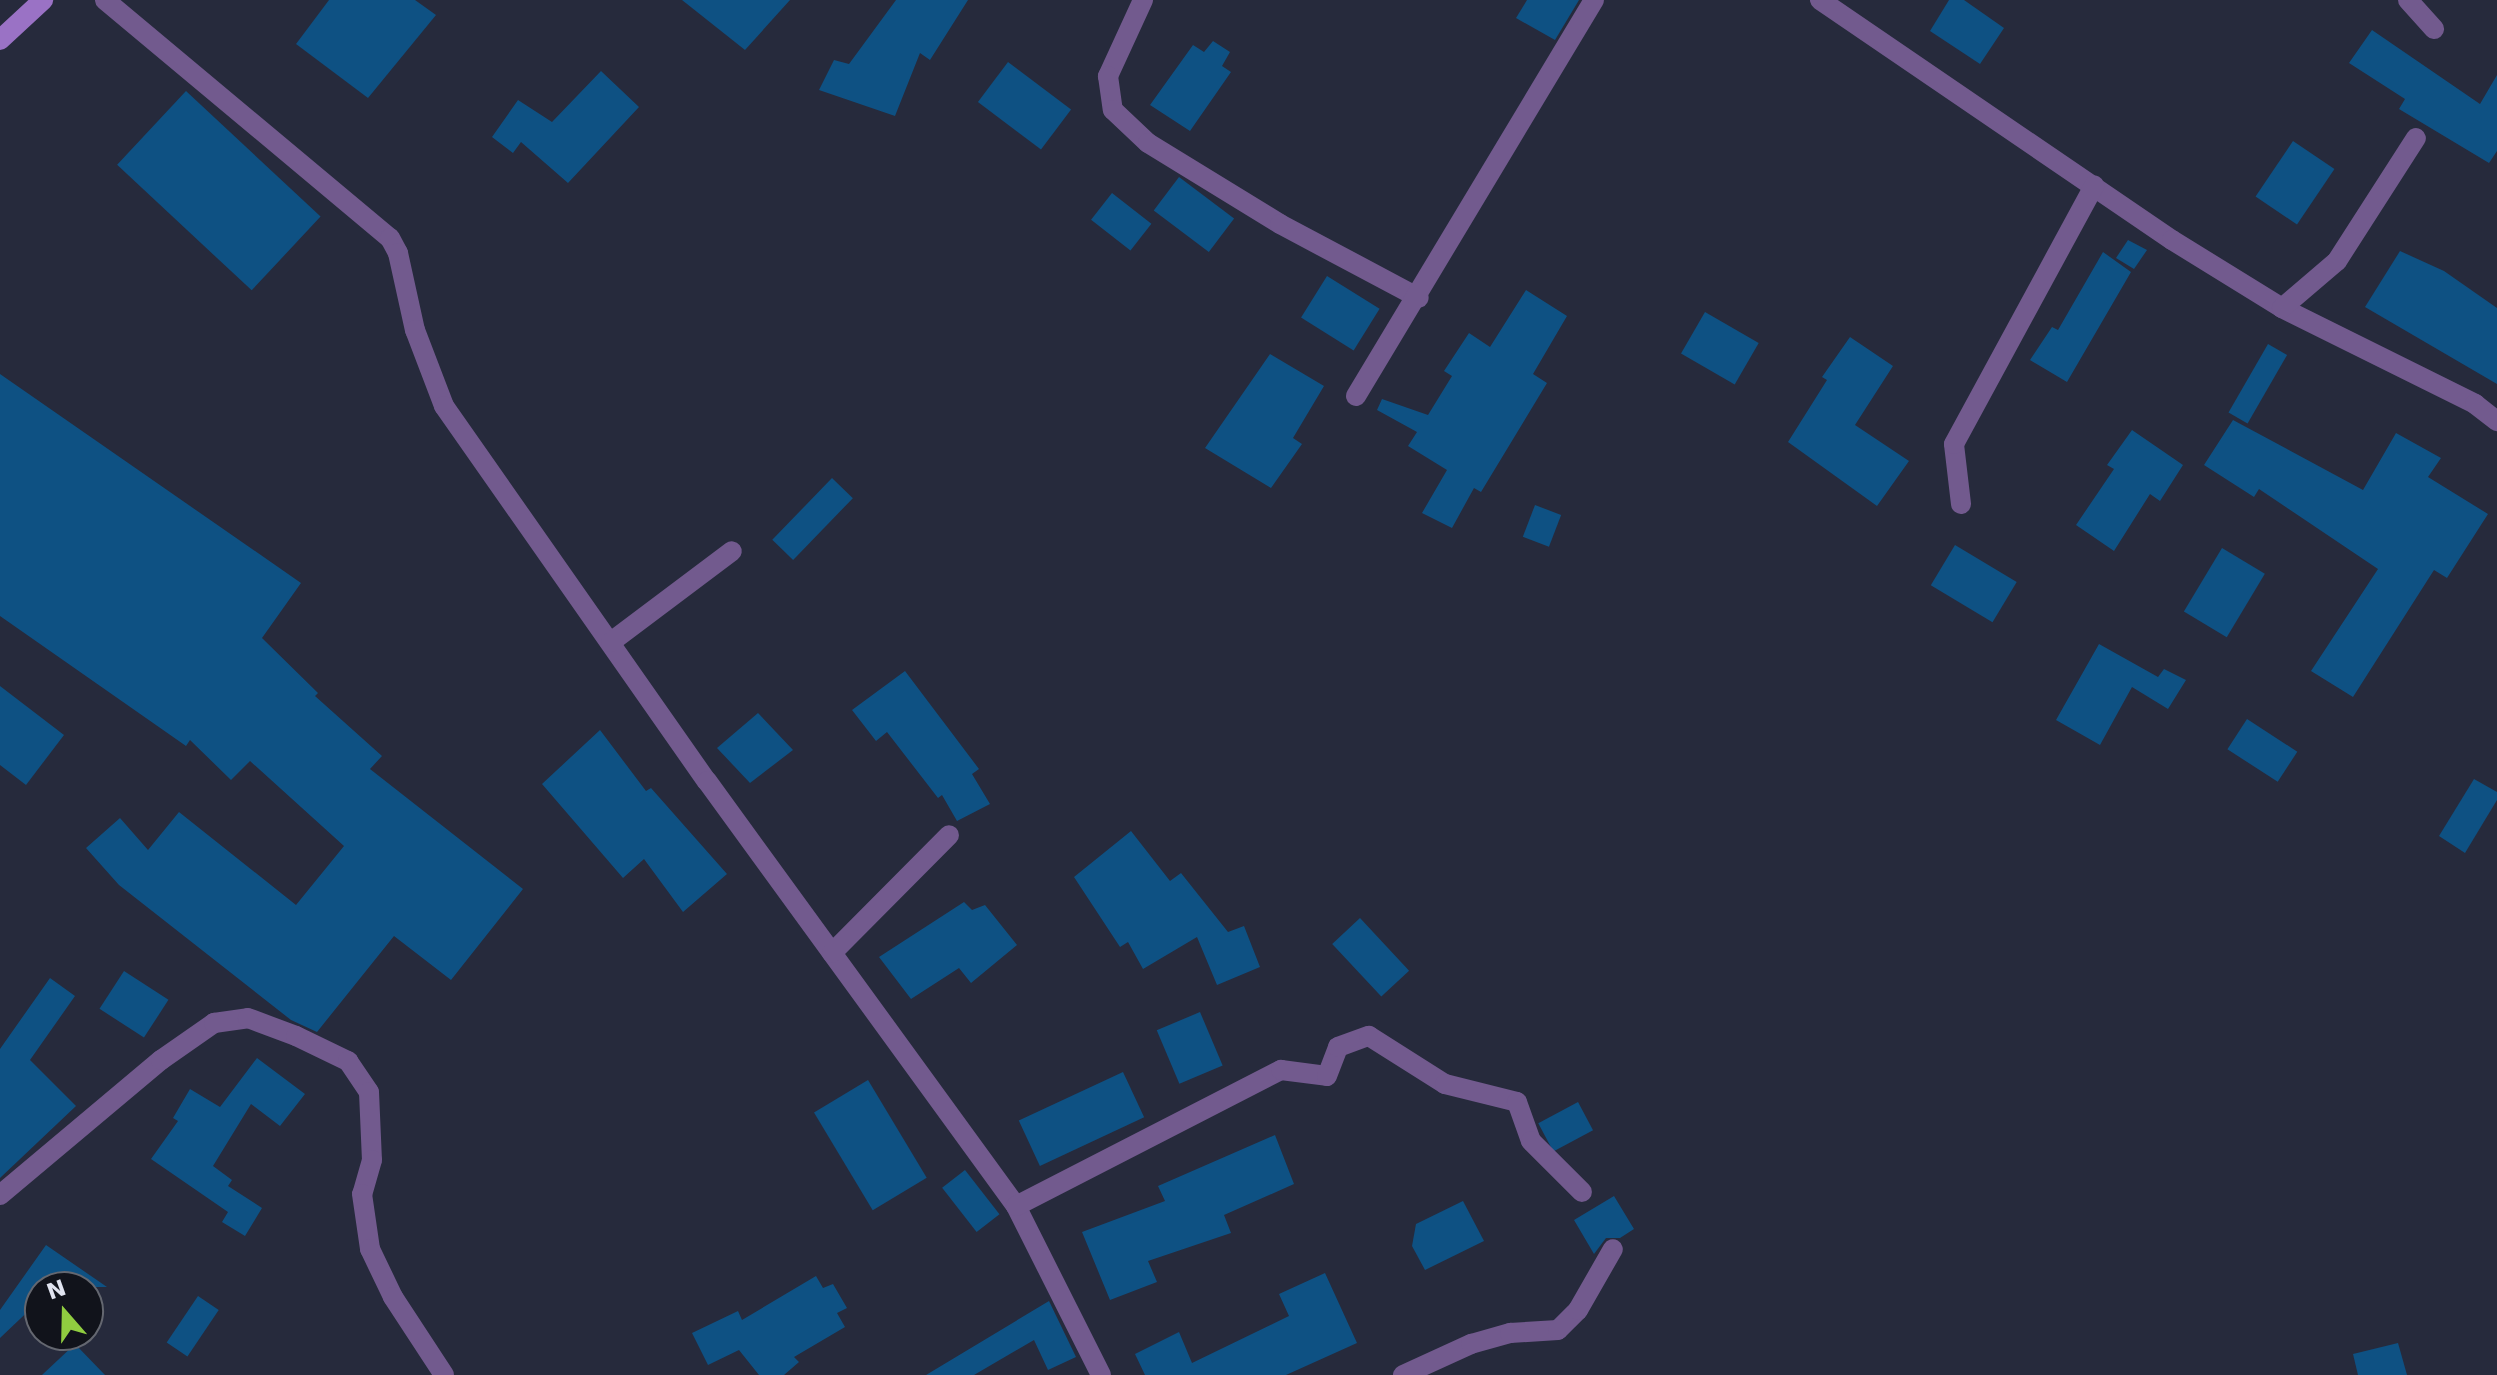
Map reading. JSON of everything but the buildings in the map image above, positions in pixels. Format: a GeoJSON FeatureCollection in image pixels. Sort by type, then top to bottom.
{"type":"FeatureCollection","features":[{"type":"Feature","properties":{"kind":"main road"},"geometry":{"type":"LineString","coordinates":[[0,40],[43,0]]}},
{"type":"Feature","properties":{"kind":"street"},"geometry":{"type":"LineString","coordinates":[[105,0],[390,238],[398,253],[415,330],[444,406],[832,953],[1016,1206],[1101,1375]]}},
{"type":"Feature","properties":{"kind":"street"},"geometry":{"type":"LineString","coordinates":[[1143,0],[1108,76],[1106,91],[1113,110],[1148,143],[1267,216],[1419,298]]}},
{"type":"Feature","properties":{"kind":"street"},"geometry":{"type":"LineString","coordinates":[[1356,396],[1419,298],[1594,0]]}},
{"type":"Feature","properties":{"kind":"street"},"geometry":{"type":"LineString","coordinates":[[1820,0],[2094,186],[2282,308],[2463,398],[2497,421]]}},
{"type":"Feature","properties":{"kind":"street"},"geometry":{"type":"LineString","coordinates":[[2408,0],[2434,29]]}},
{"type":"Feature","properties":{"kind":"street"},"geometry":{"type":"LineString","coordinates":[[2282,308],[2337,261],[2416,138]]}},
{"type":"Feature","properties":{"kind":"street"},"geometry":{"type":"LineString","coordinates":[[1961,504],[1954,444],[2094,186]]}},
{"type":"Feature","properties":{"kind":"street"},"geometry":{"type":"LineString","coordinates":[[611,642],[732,551]]}},
{"type":"Feature","properties":{"kind":"street"},"geometry":{"type":"LineString","coordinates":[[832,953],[949,835]]}},
{"type":"Feature","properties":{"kind":"street"},"geometry":{"type":"LineString","coordinates":[[0,1195],[161,1060],[214,1023],[248,1018],[296,1036],[348,1061],[369,1092],[372,1160],[362,1194],[370,1249],[393,1297],[444,1375]]}},
{"type":"Feature","properties":{"kind":"street"},"geometry":{"type":"LineString","coordinates":[[1016,1206],[1281,1070],[1327,1076],[1338,1047],[1369,1036],[1445,1084],[1517,1102],[1531,1141],[1582,1192]]}},
{"type":"Feature","properties":{"kind":"street"},"geometry":{"type":"LineString","coordinates":[[1403,1375],[1471,1344],[1510,1333],[1558,1330],[1578,1310],[1613,1249]]}}]}
